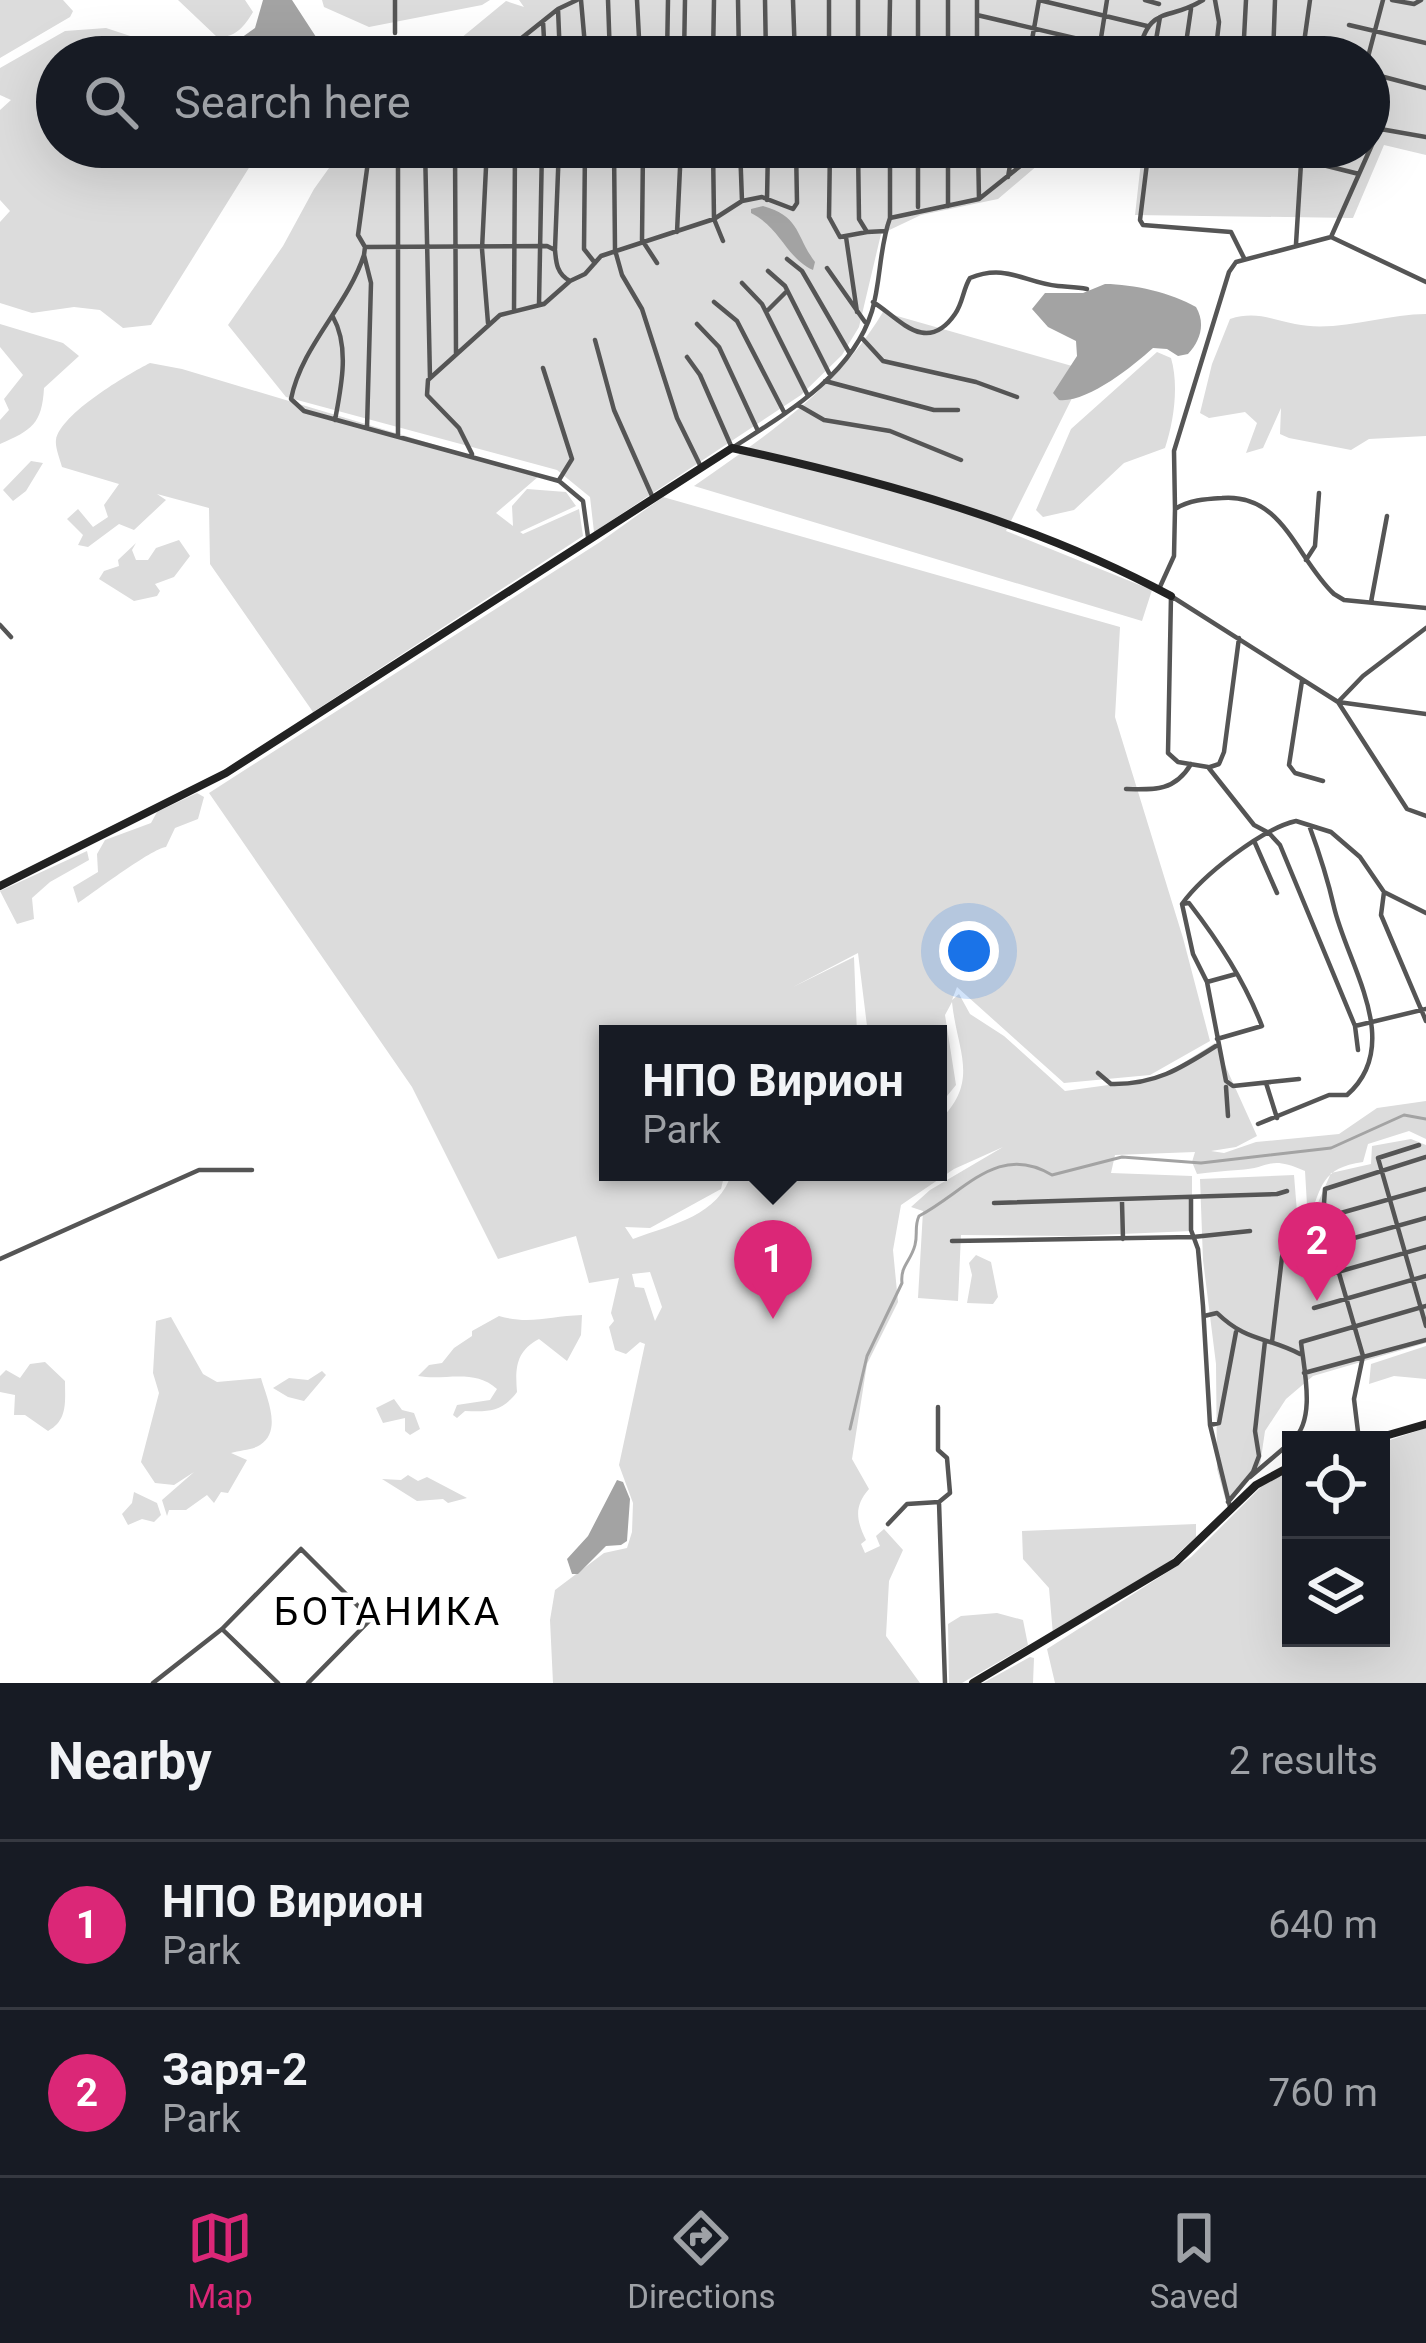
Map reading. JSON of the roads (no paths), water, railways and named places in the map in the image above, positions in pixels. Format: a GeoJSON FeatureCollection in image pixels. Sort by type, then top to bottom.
{"type":"FeatureCollection","features":[{"type":"Feature","properties":{"kind":"street"},"geometry":{"type":"LineString","coordinates":[[394,0],[395,33]]}},
{"type":"Feature","properties":{"kind":"street"},"geometry":{"type":"LineString","coordinates":[[524,36],[558,9],[579,0],[583,36]]}},
{"type":"Feature","properties":{"kind":"street"},"geometry":{"type":"LineString","coordinates":[[608,0],[609,36]]}},
{"type":"Feature","properties":{"kind":"street"},"geometry":{"type":"LineString","coordinates":[[637,0],[639,36]]}},
{"type":"Feature","properties":{"kind":"street"},"geometry":{"type":"LineString","coordinates":[[667,36],[668,0]]}},
{"type":"Feature","properties":{"kind":"street"},"geometry":{"type":"LineString","coordinates":[[684,36],[685,0]]}},
{"type":"Feature","properties":{"kind":"street"},"geometry":{"type":"LineString","coordinates":[[713,36],[714,0]]}},
{"type":"Feature","properties":{"kind":"street"},"geometry":{"type":"LineString","coordinates":[[739,0],[739,36]]}},
{"type":"Feature","properties":{"kind":"street"},"geometry":{"type":"LineString","coordinates":[[765,0],[766,36]]}},
{"type":"Feature","properties":{"kind":"street"},"geometry":{"type":"LineString","coordinates":[[793,0],[794,36]]}},
{"type":"Feature","properties":{"kind":"street"},"geometry":{"type":"LineString","coordinates":[[829,0],[830,36]]}},
{"type":"Feature","properties":{"kind":"street"},"geometry":{"type":"LineString","coordinates":[[858,0],[858,36]]}},
{"type":"Feature","properties":{"kind":"street"},"geometry":{"type":"LineString","coordinates":[[890,0],[890,36]]}},
{"type":"Feature","properties":{"kind":"street"},"geometry":{"type":"LineString","coordinates":[[918,0],[918,36]]}},
{"type":"Feature","properties":{"kind":"street"},"geometry":{"type":"LineString","coordinates":[[948,0],[948,36]]}},
{"type":"Feature","properties":{"kind":"street"},"geometry":{"type":"LineString","coordinates":[[977,0],[977,36]]}},
{"type":"Feature","properties":{"kind":"street"},"geometry":{"type":"LineString","coordinates":[[1033,36],[1039,0],[1147,26]]}},
{"type":"Feature","properties":{"kind":"street"},"geometry":{"type":"LineString","coordinates":[[1101,36],[1107,0]]}},
{"type":"Feature","properties":{"kind":"street"},"geometry":{"type":"LineString","coordinates":[[1145,0],[1159,4]]}},
{"type":"Feature","properties":{"kind":"street"},"geometry":{"type":"LineString","coordinates":[[1172,9],[1176,0]]}},
{"type":"Feature","properties":{"kind":"street"},"geometry":{"type":"LineString","coordinates":[[1144,36],[1147,26],[1172,9],[1191,8],[1203,0]]}},
{"type":"Feature","properties":{"kind":"street"},"geometry":{"type":"LineString","coordinates":[[1215,0],[1218,36]]}},
{"type":"Feature","properties":{"kind":"street"},"geometry":{"type":"LineString","coordinates":[[1244,36],[1246,0]]}},
{"type":"Feature","properties":{"kind":"street"},"geometry":{"type":"LineString","coordinates":[[1274,36],[1275,0]]}},
{"type":"Feature","properties":{"kind":"street"},"geometry":{"type":"LineString","coordinates":[[1306,36],[1310,0]]}},
{"type":"Feature","properties":{"kind":"street"},"geometry":{"type":"LineString","coordinates":[[1374,36],[1383,0]]}},
{"type":"Feature","properties":{"kind":"street"},"geometry":{"type":"LineString","coordinates":[[1392,0],[1414,4],[1420,0]]}},
{"type":"Feature","properties":{"kind":"street"},"geometry":{"type":"LineString","coordinates":[[1187,36],[1191,8]]}},
{"type":"Feature","properties":{"kind":"street"},"geometry":{"type":"LineString","coordinates":[[558,9],[559,36]]}},
{"type":"Feature","properties":{"kind":"street"},"geometry":{"type":"LineString","coordinates":[[977,15],[1065,36]]}},
{"type":"Feature","properties":{"kind":"street"},"geometry":{"type":"LineString","coordinates":[[1157,36],[1160,17]]}},
{"type":"Feature","properties":{"kind":"street"},"geometry":{"type":"LineString","coordinates":[[543,21],[544,36]]}},
{"type":"Feature","properties":{"kind":"street"},"geometry":{"type":"LineString","coordinates":[[1349,25],[1426,43]]}},
{"type":"Feature","properties":{"kind":"street"},"geometry":{"type":"LineString","coordinates":[[1390,79],[1426,88]]}},
{"type":"Feature","properties":{"kind":"street"},"geometry":{"type":"LineString","coordinates":[[1390,128],[1426,137]]}},
{"type":"Feature","properties":{"kind":"street"},"geometry":{"type":"LineString","coordinates":[[367,168],[358,235],[371,283],[367,428]]}},
{"type":"Feature","properties":{"kind":"street"},"geometry":{"type":"LineString","coordinates":[[397,168],[398,436]]}},
{"type":"Feature","properties":{"kind":"street"},"geometry":{"type":"LineString","coordinates":[[426,168],[430,248],[427,395],[459,428],[473,455]]}},
{"type":"Feature","properties":{"kind":"street"},"geometry":{"type":"LineString","coordinates":[[454,168],[456,353]]}},
{"type":"Feature","properties":{"kind":"street"},"geometry":{"type":"LineString","coordinates":[[486,168],[482,249],[488,323]]}},
{"type":"Feature","properties":{"kind":"street"},"geometry":{"type":"LineString","coordinates":[[514,311],[515,168]]}},
{"type":"Feature","properties":{"kind":"street"},"geometry":{"type":"LineString","coordinates":[[541,168],[537,297],[538,304],[544,304]]}},
{"type":"Feature","properties":{"kind":"street"},"geometry":{"type":"LineString","coordinates":[[558,168],[556,266],[570,280]]}},
{"type":"Feature","properties":{"kind":"street"},"geometry":{"type":"LineString","coordinates":[[585,168],[584,249],[595,262]]}},
{"type":"Feature","properties":{"kind":"street"},"geometry":{"type":"LineString","coordinates":[[614,168],[615,250],[622,275],[642,309],[677,418],[701,466]]}},
{"type":"Feature","properties":{"kind":"street"},"geometry":{"type":"LineString","coordinates":[[644,168],[642,240],[657,263]]}},
{"type":"Feature","properties":{"kind":"street"},"geometry":{"type":"LineString","coordinates":[[677,232],[680,168]]}},
{"type":"Feature","properties":{"kind":"street"},"geometry":{"type":"LineString","coordinates":[[713,168],[714,219],[723,241]]}},
{"type":"Feature","properties":{"kind":"street"},"geometry":{"type":"LineString","coordinates":[[741,168],[742,201]]}},
{"type":"Feature","properties":{"kind":"street"},"geometry":{"type":"LineString","coordinates":[[767,200],[768,168]]}},
{"type":"Feature","properties":{"kind":"street"},"geometry":{"type":"LineString","coordinates":[[430,378],[488,323],[544,304],[615,250],[714,219],[742,201],[767,200],[793,209],[796,168]]}},
{"type":"Feature","properties":{"kind":"street"},"geometry":{"type":"LineString","coordinates":[[830,168],[830,217],[840,237],[886,231]]}},
{"type":"Feature","properties":{"kind":"street"},"geometry":{"type":"LineString","coordinates":[[858,168],[859,219],[867,232]]}},
{"type":"Feature","properties":{"kind":"street"},"geometry":{"type":"LineString","coordinates":[[0,886],[226,773],[798,405],[828,378],[867,323],[890,218],[890,168]]}},
{"type":"Feature","properties":{"kind":"street"},"geometry":{"type":"LineString","coordinates":[[918,168],[918,210]]}},
{"type":"Feature","properties":{"kind":"street"},"geometry":{"type":"LineString","coordinates":[[948,168],[948,206]]}},
{"type":"Feature","properties":{"kind":"street"},"geometry":{"type":"LineString","coordinates":[[978,168],[979,199]]}},
{"type":"Feature","properties":{"kind":"street"},"geometry":{"type":"LineString","coordinates":[[1008,177],[1010,168]]}},
{"type":"Feature","properties":{"kind":"street"},"geometry":{"type":"LineString","coordinates":[[890,218],[979,199],[1019,168]]}},
{"type":"Feature","properties":{"kind":"street"},"geometry":{"type":"LineString","coordinates":[[1146,168],[1143,225],[1231,232],[1244,258]]}},
{"type":"Feature","properties":{"kind":"street"},"geometry":{"type":"LineString","coordinates":[[1296,244],[1300,168]]}},
{"type":"Feature","properties":{"kind":"street"},"geometry":{"type":"LineString","coordinates":[[1335,168],[1359,174]]}},
{"type":"Feature","properties":{"kind":"street"},"geometry":{"type":"LineString","coordinates":[[1331,237],[1362,168]]}},
{"type":"Feature","properties":{"kind":"street"},"geometry":{"type":"LineString","coordinates":[[846,237],[857,313]]}},
{"type":"Feature","properties":{"kind":"street"},"geometry":{"type":"LineString","coordinates":[[1159,590],[1174,556],[1174,451],[1228,272],[1244,258],[1331,237],[1426,281]]}},
{"type":"Feature","properties":{"kind":"street"},"geometry":{"type":"LineString","coordinates":[[364,251],[538,246],[555,250]]}},
{"type":"Feature","properties":{"kind":"street"},"geometry":{"type":"LineString","coordinates":[[364,251],[333,317],[318,334],[295,380],[291,399],[304,411],[559,481],[583,502],[589,540]]}},
{"type":"Feature","properties":{"kind":"street"},"geometry":{"type":"LineString","coordinates":[[787,259],[802,271],[849,352]]}},
{"type":"Feature","properties":{"kind":"street"},"geometry":{"type":"LineString","coordinates":[[827,268],[867,323]]}},
{"type":"Feature","properties":{"kind":"street"},"geometry":{"type":"LineString","coordinates":[[768,271],[787,291],[828,378],[934,410],[958,410]]}},
{"type":"Feature","properties":{"kind":"street"},"geometry":{"type":"LineString","coordinates":[[873,302],[908,331],[922,333],[944,326],[956,314],[970,278],[983,273],[1020,273],[1056,286],[1088,290]]}},
{"type":"Feature","properties":{"kind":"street"},"geometry":{"type":"LineString","coordinates":[[742,283],[766,311],[808,396]]}},
{"type":"Feature","properties":{"kind":"street"},"geometry":{"type":"LineString","coordinates":[[766,311],[787,291]]}},
{"type":"Feature","properties":{"kind":"street"},"geometry":{"type":"LineString","coordinates":[[714,302],[737,321],[784,414]]}},
{"type":"Feature","properties":{"kind":"street"},"geometry":{"type":"LineString","coordinates":[[333,317],[342,349],[342,386],[334,420]]}},
{"type":"Feature","properties":{"kind":"street"},"geometry":{"type":"LineString","coordinates":[[698,324],[719,347],[758,431]]}},
{"type":"Feature","properties":{"kind":"street"},"geometry":{"type":"LineString","coordinates":[[861,337],[883,362],[976,382],[1017,397]]}},
{"type":"Feature","properties":{"kind":"street"},"geometry":{"type":"LineString","coordinates":[[595,340],[614,410],[653,498]]}},
{"type":"Feature","properties":{"kind":"street"},"geometry":{"type":"LineString","coordinates":[[687,357],[700,375],[732,448]]}},
{"type":"Feature","properties":{"kind":"street"},"geometry":{"type":"LineString","coordinates":[[543,368],[572,459],[559,481]]}},
{"type":"Feature","properties":{"kind":"street"},"geometry":{"type":"LineString","coordinates":[[798,405],[824,420],[890,431],[961,460]]}},
{"type":"Feature","properties":{"kind":"street"},"geometry":{"type":"LineString","coordinates":[[732,448],[902,488],[1172,596],[1338,702],[1426,714]]}},
{"type":"Feature","properties":{"kind":"street"},"geometry":{"type":"LineString","coordinates":[[1306,560],[1315,547],[1319,493]]}},
{"type":"Feature","properties":{"kind":"street"},"geometry":{"type":"LineString","coordinates":[[1175,509],[1197,500],[1255,500],[1272,511],[1334,594],[1344,600],[1426,608]]}},
{"type":"Feature","properties":{"kind":"street"},"geometry":{"type":"LineString","coordinates":[[1371,602],[1387,516]]}},
{"type":"Feature","properties":{"kind":"street"},"geometry":{"type":"LineString","coordinates":[[1172,596],[1168,753],[1178,762],[1219,764],[1239,638]]}},
{"type":"Feature","properties":{"kind":"street"},"geometry":{"type":"LineString","coordinates":[[0,626],[11,638]]}},
{"type":"Feature","properties":{"kind":"street"},"geometry":{"type":"LineString","coordinates":[[1338,702],[1363,676],[1426,628]]}},
{"type":"Feature","properties":{"kind":"street"},"geometry":{"type":"LineString","coordinates":[[1302,681],[1289,765],[1295,773],[1323,781]]}},
{"type":"Feature","properties":{"kind":"street"},"geometry":{"type":"LineString","coordinates":[[1338,702],[1407,809],[1426,816]]}},
{"type":"Feature","properties":{"kind":"street"},"geometry":{"type":"LineString","coordinates":[[1126,789],[1163,790],[1190,770],[1191,764]]}},
{"type":"Feature","properties":{"kind":"street"},"geometry":{"type":"LineString","coordinates":[[1208,767],[1254,825],[1280,845],[1353,1023],[1358,1050]]}},
{"type":"Feature","properties":{"kind":"street"},"geometry":{"type":"LineString","coordinates":[[1299,1079],[1229,1085],[1207,982],[1193,954],[1182,904],[1194,888],[1286,823],[1309,825],[1347,844],[1384,892],[1426,913]]}},
{"type":"Feature","properties":{"kind":"street"},"geometry":{"type":"LineString","coordinates":[[1258,1124],[1329,1095],[1347,1095],[1363,1075],[1372,1039],[1371,1022],[1333,904],[1328,870],[1309,825]]}},
{"type":"Feature","properties":{"kind":"street"},"geometry":{"type":"LineString","coordinates":[[1255,843],[1277,893]]}},
{"type":"Feature","properties":{"kind":"street"},"geometry":{"type":"LineString","coordinates":[[1384,892],[1381,915],[1426,1021]]}},
{"type":"Feature","properties":{"kind":"street"},"geometry":{"type":"LineString","coordinates":[[1098,1073],[1111,1084],[1153,1082],[1168,1077],[1217,1042],[1262,1026],[1238,973],[1189,903],[1182,904]]}},
{"type":"Feature","properties":{"kind":"street"},"geometry":{"type":"LineString","coordinates":[[1207,982],[1238,973]]}},
{"type":"Feature","properties":{"kind":"street"},"geometry":{"type":"LineString","coordinates":[[1353,1023],[1423,1010]]}},
{"type":"Feature","properties":{"kind":"street"},"geometry":{"type":"LineString","coordinates":[[1265,1083],[1277,1118]]}},
{"type":"Feature","properties":{"kind":"street"},"geometry":{"type":"LineString","coordinates":[[1226,1088],[1228,1116]]}},
{"type":"Feature","properties":{"kind":"street"},"geometry":{"type":"LineString","coordinates":[[1419,1145],[1378,1158],[1426,1326]]}},
{"type":"Feature","properties":{"kind":"street"},"geometry":{"type":"LineString","coordinates":[[1358,1431],[1354,1400],[1363,1357],[1323,1218],[1325,1189],[1426,1157]]}},
{"type":"Feature","properties":{"kind":"street"},"geometry":{"type":"LineString","coordinates":[[0,1258],[199,1170],[252,1170]]}},
{"type":"Feature","properties":{"kind":"street"},"geometry":{"type":"LineString","coordinates":[[1323,1218],[1426,1189]]}},
{"type":"Feature","properties":{"kind":"street"},"geometry":{"type":"LineString","coordinates":[[994,1203],[1287,1191]]}},
{"type":"Feature","properties":{"kind":"street"},"geometry":{"type":"LineString","coordinates":[[1191,1198],[1210,1425],[1230,1506]]}},
{"type":"Feature","properties":{"kind":"street"},"geometry":{"type":"LineString","coordinates":[[1121,1200],[1123,1239]]}},
{"type":"Feature","properties":{"kind":"street"},"geometry":{"type":"LineString","coordinates":[[1304,1252],[1426,1218]]}},
{"type":"Feature","properties":{"kind":"street"},"geometry":{"type":"LineString","coordinates":[[1230,1506],[1259,1456],[1256,1431],[1268,1342],[1291,1229]]}},
{"type":"Feature","properties":{"kind":"street"},"geometry":{"type":"LineString","coordinates":[[952,1241],[1193,1237],[1250,1231]]}},
{"type":"Feature","properties":{"kind":"street"},"geometry":{"type":"LineString","coordinates":[[1327,1275],[1426,1247]]}},
{"type":"Feature","properties":{"kind":"street"},"geometry":{"type":"LineString","coordinates":[[1314,1308],[1426,1276]]}},
{"type":"Feature","properties":{"kind":"street"},"geometry":{"type":"LineString","coordinates":[[1301,1431],[1307,1414],[1301,1342],[1423,1306]]}},
{"type":"Feature","properties":{"kind":"street"},"geometry":{"type":"LineString","coordinates":[[1204,1316],[1217,1313],[1236,1331],[1302,1355]]}},
{"type":"Feature","properties":{"kind":"street"},"geometry":{"type":"LineString","coordinates":[[1210,1425],[1220,1423],[1236,1331]]}},
{"type":"Feature","properties":{"kind":"street"},"geometry":{"type":"LineString","coordinates":[[1303,1374],[1426,1340]]}},
{"type":"Feature","properties":{"kind":"street"},"geometry":{"type":"LineString","coordinates":[[888,1524],[907,1504],[939,1502],[950,1493],[947,1458],[938,1450],[938,1407]]}},
{"type":"Feature","properties":{"kind":"street"},"geometry":{"type":"LineString","coordinates":[[1390,1434],[1426,1424]]}},
{"type":"Feature","properties":{"kind":"street"},"geometry":{"type":"LineString","coordinates":[[1248,1478],[1282,1451]]}},
{"type":"Feature","properties":{"kind":"street"},"geometry":{"type":"LineString","coordinates":[[973,1683],[1160,1573],[1230,1506],[1282,1471]]}},
{"type":"Feature","properties":{"kind":"street"},"geometry":{"type":"LineString","coordinates":[[939,1502],[945,1683]]}},
{"type":"Feature","properties":{"kind":"street"},"geometry":{"type":"LineString","coordinates":[[153,1683],[222,1629],[301,1549],[371,1619],[308,1683]]}},
{"type":"Feature","properties":{"kind":"street"},"geometry":{"type":"LineString","coordinates":[[222,1629],[278,1683]]}},
{"type":"Feature","properties":{"kind":"waterway"},"geometry":{"type":"LineString","coordinates":[[850,1429],[867,1356],[902,1283],[919,1216],[982,1174],[1015,1164],[1052,1175],[1122,1157],[1201,1163],[1331,1148],[1404,1115],[1426,1119]]}},
{"type":"Feature","properties":{"kind":"place","name":"Заря-2"},"geometry":{"type":"Point","coordinates":[1317,1301]}},
{"type":"Feature","properties":{"kind":"place","name":"НПО Вирион"},"geometry":{"type":"Point","coordinates":[773,1319]}},
{"type":"Feature","properties":{"kind":"district","name":"БОТАНИКА"},"geometry":{"type":"Point","coordinates":[388,1611]}}]}
